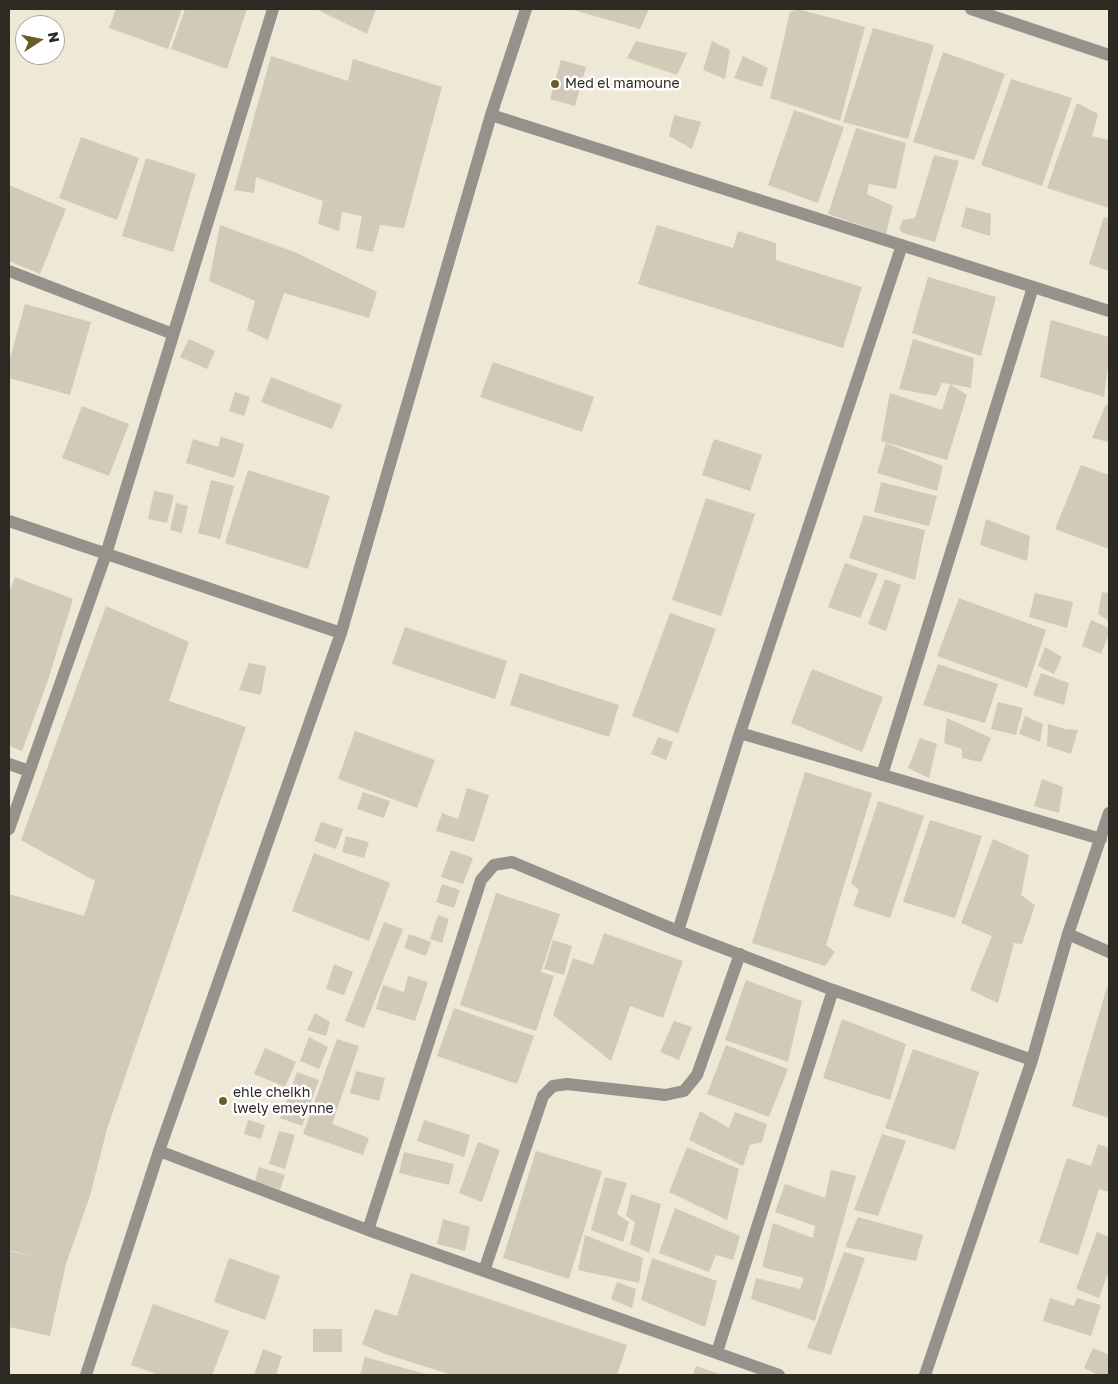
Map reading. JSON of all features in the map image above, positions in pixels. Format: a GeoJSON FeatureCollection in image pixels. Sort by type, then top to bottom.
{"type":"FeatureCollection","features":[{"type":"Feature","properties":{"kind":"street"},"geometry":{"type":"LineString","coordinates":[[9,829],[106,554],[273,9]]}},
{"type":"Feature","properties":{"kind":"street"},"geometry":{"type":"LineString","coordinates":[[86,1375],[159,1151],[340,634],[491,115],[526,9]]}},
{"type":"Feature","properties":{"kind":"street"},"geometry":{"type":"LineString","coordinates":[[970,9],[1109,55]]}},
{"type":"Feature","properties":{"kind":"street"},"geometry":{"type":"LineString","coordinates":[[491,115],[1109,311]]}},
{"type":"Feature","properties":{"kind":"street"},"geometry":{"type":"LineString","coordinates":[[678,931],[740,733],[902,245]]}},
{"type":"Feature","properties":{"kind":"street"},"geometry":{"type":"LineString","coordinates":[[9,271],[173,334]]}},
{"type":"Feature","properties":{"kind":"street"},"geometry":{"type":"LineString","coordinates":[[882,774],[1033,287]]}},
{"type":"Feature","properties":{"kind":"street"},"geometry":{"type":"LineString","coordinates":[[9,521],[340,634]]}},
{"type":"Feature","properties":{"kind":"street"},"geometry":{"type":"LineString","coordinates":[[740,733],[1101,839]]}},
{"type":"Feature","properties":{"kind":"street"},"geometry":{"type":"LineString","coordinates":[[9,764],[28,771]]}},
{"type":"Feature","properties":{"kind":"street"},"geometry":{"type":"LineString","coordinates":[[924,1375],[1032,1060],[1068,934],[1109,813]]}},
{"type":"Feature","properties":{"kind":"street"},"geometry":{"type":"LineString","coordinates":[[368,1230],[481,880],[494,865],[512,862],[678,931],[833,990],[1032,1060]]}},
{"type":"Feature","properties":{"kind":"street"},"geometry":{"type":"LineString","coordinates":[[1068,934],[1109,952]]}},
{"type":"Feature","properties":{"kind":"street"},"geometry":{"type":"LineString","coordinates":[[484,1271],[543,1096],[553,1086],[567,1084],[665,1095],[684,1091],[697,1075],[740,954]]}},
{"type":"Feature","properties":{"kind":"street"},"geometry":{"type":"LineString","coordinates":[[717,1352],[833,990]]}},
{"type":"Feature","properties":{"kind":"street"},"geometry":{"type":"LineString","coordinates":[[159,1151],[368,1230],[779,1375]]}},
{"type":"Feature","properties":{"kind":"building"},"geometry":{"type":"Polygon","coordinates":[[[116,9],[182,9],[168,49],[109,28],[116,9]]]}},
{"type":"Feature","properties":{"kind":"building"},"geometry":{"type":"Polygon","coordinates":[[[185,9],[247,9],[227,69],[171,49],[185,9]]]}},
{"type":"Feature","properties":{"kind":"building"},"geometry":{"type":"Polygon","coordinates":[[[316,9],[376,9],[367,34],[316,9]]]}},
{"type":"Feature","properties":{"kind":"building"},"geometry":{"type":"Polygon","coordinates":[[[570,9],[649,9],[640,29],[570,9]]]}},
{"type":"Feature","properties":{"kind":"building"},"geometry":{"type":"Polygon","coordinates":[[[798,9],[865,27],[840,121],[770,98],[790,12],[798,9]]]}},
{"type":"Feature","properties":{"kind":"building"},"geometry":{"type":"Polygon","coordinates":[[[873,28],[934,45],[908,139],[843,122],[873,28]]]}},
{"type":"Feature","properties":{"kind":"building"},"geometry":{"type":"Polygon","coordinates":[[[636,41],[687,53],[677,75],[627,58],[636,41]]]}},
{"type":"Feature","properties":{"kind":"building"},"geometry":{"type":"Polygon","coordinates":[[[712,41],[730,50],[725,79],[703,70],[712,41]]]}},
{"type":"Feature","properties":{"kind":"building"},"geometry":{"type":"Polygon","coordinates":[[[943,52],[1005,74],[974,160],[913,142],[943,52]]]}},
{"type":"Feature","properties":{"kind":"building"},"geometry":{"type":"Polygon","coordinates":[[[271,56],[348,81],[353,59],[442,87],[404,228],[380,225],[373,252],[356,248],[362,216],[342,212],[339,231],[318,224],[323,201],[256,177],[254,193],[234,190],[271,56]]]}},
{"type":"Feature","properties":{"kind":"building"},"geometry":{"type":"Polygon","coordinates":[[[743,56],[768,68],[762,87],[734,78],[743,56]]]}},
{"type":"Feature","properties":{"kind":"building"},"geometry":{"type":"Polygon","coordinates":[[[561,60],[586,67],[575,106],[550,99],[561,60]]]}},
{"type":"Feature","properties":{"kind":"building"},"geometry":{"type":"Polygon","coordinates":[[[1011,79],[1072,98],[1042,186],[981,165],[1011,79]]]}},
{"type":"Feature","properties":{"kind":"building"},"geometry":{"type":"Polygon","coordinates":[[[1077,103],[1098,114],[1092,136],[1109,140],[1109,208],[1047,188],[1077,103]]]}},
{"type":"Feature","properties":{"kind":"building"},"geometry":{"type":"Polygon","coordinates":[[[794,110],[844,127],[818,203],[768,185],[794,110]]]}},
{"type":"Feature","properties":{"kind":"building"},"geometry":{"type":"Polygon","coordinates":[[[674,115],[701,122],[692,149],[669,136],[674,115]]]}},
{"type":"Feature","properties":{"kind":"building"},"geometry":{"type":"Polygon","coordinates":[[[856,128],[906,143],[896,189],[869,184],[867,194],[893,206],[886,234],[828,214],[856,128]]]}},
{"type":"Feature","properties":{"kind":"building"},"geometry":{"type":"Polygon","coordinates":[[[81,137],[139,158],[117,220],[59,198],[81,137]]]}},
{"type":"Feature","properties":{"kind":"building"},"geometry":{"type":"Polygon","coordinates":[[[934,155],[959,161],[935,242],[903,233],[899,229],[903,220],[915,218],[934,155]]]}},
{"type":"Feature","properties":{"kind":"building"},"geometry":{"type":"Polygon","coordinates":[[[146,158],[196,174],[173,252],[122,236],[146,158]]]}},
{"type":"Feature","properties":{"kind":"building"},"geometry":{"type":"Polygon","coordinates":[[[9,185],[66,209],[40,274],[9,261],[9,185]]]}},
{"type":"Feature","properties":{"kind":"building"},"geometry":{"type":"Polygon","coordinates":[[[966,207],[991,214],[990,236],[961,227],[966,207]]]}},
{"type":"Feature","properties":{"kind":"building"},"geometry":{"type":"Polygon","coordinates":[[[1104,217],[1109,218],[1109,271],[1089,264],[1104,217]]]}},
{"type":"Feature","properties":{"kind":"building"},"geometry":{"type":"Polygon","coordinates":[[[220,225],[297,253],[377,292],[369,318],[284,293],[268,340],[247,330],[255,301],[209,281],[220,225]]]}},
{"type":"Feature","properties":{"kind":"building"},"geometry":{"type":"Polygon","coordinates":[[[657,225],[733,248],[738,231],[776,243],[776,260],[862,287],[843,348],[638,284],[657,225]]]}},
{"type":"Feature","properties":{"kind":"building"},"geometry":{"type":"Polygon","coordinates":[[[928,277],[996,297],[981,356],[912,333],[928,277]]]}},
{"type":"Feature","properties":{"kind":"building"},"geometry":{"type":"Polygon","coordinates":[[[25,304],[91,322],[70,395],[9,378],[9,362],[25,304]]]}},
{"type":"Feature","properties":{"kind":"building"},"geometry":{"type":"Polygon","coordinates":[[[1051,320],[1109,337],[1109,359],[1104,397],[1040,377],[1051,320]]]}},
{"type":"Feature","properties":{"kind":"building"},"geometry":{"type":"Polygon","coordinates":[[[189,339],[215,351],[207,369],[180,357],[189,339]]]}},
{"type":"Feature","properties":{"kind":"building"},"geometry":{"type":"Polygon","coordinates":[[[913,339],[974,358],[971,388],[942,383],[936,396],[899,389],[913,339]]]}},
{"type":"Feature","properties":{"kind":"building"},"geometry":{"type":"Polygon","coordinates":[[[493,362],[594,397],[582,432],[480,397],[493,362]]]}},
{"type":"Feature","properties":{"kind":"building"},"geometry":{"type":"Polygon","coordinates":[[[271,377],[342,405],[332,429],[261,402],[271,377]]]}},
{"type":"Feature","properties":{"kind":"building"},"geometry":{"type":"Polygon","coordinates":[[[950,384],[967,395],[947,460],[881,441],[890,393],[942,410],[950,384]]]}},
{"type":"Feature","properties":{"kind":"building"},"geometry":{"type":"Polygon","coordinates":[[[235,392],[250,397],[244,416],[229,411],[235,392]]]}},
{"type":"Feature","properties":{"kind":"building"},"geometry":{"type":"Polygon","coordinates":[[[1106,404],[1109,405],[1109,442],[1092,438],[1106,404]]]}},
{"type":"Feature","properties":{"kind":"building"},"geometry":{"type":"Polygon","coordinates":[[[82,406],[129,424],[109,476],[62,458],[82,406]]]}},
{"type":"Feature","properties":{"kind":"building"},"geometry":{"type":"Polygon","coordinates":[[[221,437],[244,444],[234,478],[186,463],[193,439],[218,447],[221,437]]]}},
{"type":"Feature","properties":{"kind":"building"},"geometry":{"type":"Polygon","coordinates":[[[714,439],[762,455],[750,491],[702,475],[714,439]]]}},
{"type":"Feature","properties":{"kind":"building"},"geometry":{"type":"Polygon","coordinates":[[[886,443],[943,466],[937,491],[877,473],[886,443]]]}},
{"type":"Feature","properties":{"kind":"building"},"geometry":{"type":"Polygon","coordinates":[[[1081,465],[1109,475],[1109,549],[1055,529],[1081,465]]]}},
{"type":"Feature","properties":{"kind":"building"},"geometry":{"type":"Polygon","coordinates":[[[248,470],[330,496],[308,569],[225,543],[248,470]]]}},
{"type":"Feature","properties":{"kind":"building"},"geometry":{"type":"Polygon","coordinates":[[[211,480],[234,486],[220,539],[198,533],[211,480]]]}},
{"type":"Feature","properties":{"kind":"building"},"geometry":{"type":"Polygon","coordinates":[[[881,482],[937,496],[929,526],[874,512],[881,482]]]}},
{"type":"Feature","properties":{"kind":"building"},"geometry":{"type":"Polygon","coordinates":[[[154,491],[174,495],[167,523],[148,519],[154,491]]]}},
{"type":"Feature","properties":{"kind":"building"},"geometry":{"type":"Polygon","coordinates":[[[706,498],[755,514],[721,616],[672,600],[706,498]]]}},
{"type":"Feature","properties":{"kind":"building"},"geometry":{"type":"Polygon","coordinates":[[[176,503],[188,506],[182,533],[170,530],[176,503]]]}},
{"type":"Feature","properties":{"kind":"building"},"geometry":{"type":"Polygon","coordinates":[[[864,515],[925,530],[915,580],[849,558],[864,515]]]}},
{"type":"Feature","properties":{"kind":"building"},"geometry":{"type":"Polygon","coordinates":[[[986,519],[1030,536],[1027,561],[980,545],[986,519]]]}},
{"type":"Feature","properties":{"kind":"building"},"geometry":{"type":"Polygon","coordinates":[[[845,563],[878,574],[860,618],[828,607],[845,563]]]}},
{"type":"Feature","properties":{"kind":"building"},"geometry":{"type":"Polygon","coordinates":[[[15,577],[73,599],[48,680],[22,751],[9,746],[9,593],[15,577]]]}},
{"type":"Feature","properties":{"kind":"building"},"geometry":{"type":"Polygon","coordinates":[[[885,579],[901,585],[886,631],[868,624],[885,579]]]}},
{"type":"Feature","properties":{"kind":"building"},"geometry":{"type":"Polygon","coordinates":[[[1102,592],[1109,593],[1109,621],[1098,614],[1102,592]]]}},
{"type":"Feature","properties":{"kind":"building"},"geometry":{"type":"Polygon","coordinates":[[[1035,593],[1073,602],[1067,628],[1029,617],[1035,593]]]}},
{"type":"Feature","properties":{"kind":"building"},"geometry":{"type":"Polygon","coordinates":[[[959,598],[1046,630],[1027,688],[937,656],[959,598]]]}},
{"type":"Feature","properties":{"kind":"building"},"geometry":{"type":"Polygon","coordinates":[[[106,606],[189,642],[169,701],[246,727],[107,1129],[90,1196],[66,1264],[50,1336],[9,1327],[9,1251],[32,1256],[9,1250],[9,894],[84,916],[95,881],[21,840],[106,606]]]}},
{"type":"Feature","properties":{"kind":"building"},"geometry":{"type":"Polygon","coordinates":[[[670,613],[716,629],[678,733],[632,716],[670,613]]]}},
{"type":"Feature","properties":{"kind":"building"},"geometry":{"type":"Polygon","coordinates":[[[1091,620],[1109,628],[1101,654],[1082,646],[1091,620]]]}},
{"type":"Feature","properties":{"kind":"building"},"geometry":{"type":"Polygon","coordinates":[[[405,627],[507,661],[495,699],[392,664],[405,627]]]}},
{"type":"Feature","properties":{"kind":"building"},"geometry":{"type":"Polygon","coordinates":[[[1045,647],[1062,657],[1054,674],[1038,666],[1045,647]]]}},
{"type":"Feature","properties":{"kind":"building"},"geometry":{"type":"Polygon","coordinates":[[[249,663],[266,666],[261,695],[239,690],[249,663]]]}},
{"type":"Feature","properties":{"kind":"building"},"geometry":{"type":"Polygon","coordinates":[[[938,664],[998,684],[985,723],[923,705],[938,664]]]}},
{"type":"Feature","properties":{"kind":"building"},"geometry":{"type":"Polygon","coordinates":[[[812,669],[883,697],[862,752],[791,723],[812,669]]]}},
{"type":"Feature","properties":{"kind":"building"},"geometry":{"type":"Polygon","coordinates":[[[520,673],[619,705],[609,737],[510,705],[520,673]]]}},
{"type":"Feature","properties":{"kind":"building"},"geometry":{"type":"Polygon","coordinates":[[[1041,673],[1069,683],[1064,705],[1033,695],[1041,673]]]}},
{"type":"Feature","properties":{"kind":"building"},"geometry":{"type":"Polygon","coordinates":[[[998,702],[1023,708],[1016,735],[991,729],[998,702]]]}},
{"type":"Feature","properties":{"kind":"building"},"geometry":{"type":"Polygon","coordinates":[[[1025,716],[1043,724],[1040,742],[1019,734],[1025,716]]]}},
{"type":"Feature","properties":{"kind":"building"},"geometry":{"type":"Polygon","coordinates":[[[947,718],[991,738],[981,762],[962,758],[962,749],[944,743],[947,718]]]}},
{"type":"Feature","properties":{"kind":"building"},"geometry":{"type":"Polygon","coordinates":[[[1048,724],[1065,729],[1078,730],[1071,754],[1047,746],[1048,724]]]}},
{"type":"Feature","properties":{"kind":"building"},"geometry":{"type":"Polygon","coordinates":[[[355,731],[435,760],[417,808],[338,779],[355,731]]]}},
{"type":"Feature","properties":{"kind":"building"},"geometry":{"type":"Polygon","coordinates":[[[658,737],[673,742],[666,760],[651,754],[658,737]]]}},
{"type":"Feature","properties":{"kind":"building"},"geometry":{"type":"Polygon","coordinates":[[[920,738],[937,744],[929,778],[908,768],[920,738]]]}},
{"type":"Feature","properties":{"kind":"building"},"geometry":{"type":"Polygon","coordinates":[[[805,772],[872,793],[826,945],[835,952],[825,966],[752,943],[805,772]]]}},
{"type":"Feature","properties":{"kind":"building"},"geometry":{"type":"Polygon","coordinates":[[[1042,779],[1063,787],[1059,813],[1034,806],[1042,779]]]}},
{"type":"Feature","properties":{"kind":"building"},"geometry":{"type":"Polygon","coordinates":[[[467,788],[489,795],[474,842],[436,831],[442,813],[458,819],[467,788]]]}},
{"type":"Feature","properties":{"kind":"building"},"geometry":{"type":"Polygon","coordinates":[[[363,792],[390,801],[384,818],[357,809],[363,792]]]}},
{"type":"Feature","properties":{"kind":"building"},"geometry":{"type":"Polygon","coordinates":[[[878,801],[924,816],[890,918],[853,906],[859,890],[851,883],[878,801]]]}},
{"type":"Feature","properties":{"kind":"building"},"geometry":{"type":"Polygon","coordinates":[[[930,820],[982,836],[955,918],[903,902],[930,820]]]}},
{"type":"Feature","properties":{"kind":"building"},"geometry":{"type":"Polygon","coordinates":[[[321,822],[343,829],[336,849],[314,841],[321,822]]]}},
{"type":"Feature","properties":{"kind":"building"},"geometry":{"type":"Polygon","coordinates":[[[346,836],[369,842],[364,858],[342,852],[346,836]]]}},
{"type":"Feature","properties":{"kind":"building"},"geometry":{"type":"Polygon","coordinates":[[[993,839],[1029,855],[1021,895],[1035,905],[1022,944],[1014,943],[998,1003],[970,990],[992,936],[961,923],[993,839]]]}},
{"type":"Feature","properties":{"kind":"building"},"geometry":{"type":"Polygon","coordinates":[[[451,850],[473,858],[463,884],[441,877],[451,850]]]}},
{"type":"Feature","properties":{"kind":"building"},"geometry":{"type":"Polygon","coordinates":[[[314,853],[390,883],[369,941],[292,911],[314,853]]]}},
{"type":"Feature","properties":{"kind":"building"},"geometry":{"type":"Polygon","coordinates":[[[442,884],[460,890],[454,908],[436,902],[442,884]]]}},
{"type":"Feature","properties":{"kind":"building"},"geometry":{"type":"Polygon","coordinates":[[[496,893],[560,914],[541,972],[554,976],[536,1031],[460,1005],[496,893]]]}},
{"type":"Feature","properties":{"kind":"building"},"geometry":{"type":"Polygon","coordinates":[[[438,915],[449,919],[442,943],[430,939],[438,915]]]}},
{"type":"Feature","properties":{"kind":"building"},"geometry":{"type":"Polygon","coordinates":[[[384,922],[403,929],[364,1028],[345,1021],[384,922]]]}},
{"type":"Feature","properties":{"kind":"building"},"geometry":{"type":"Polygon","coordinates":[[[604,933],[683,961],[663,1018],[630,1006],[611,1061],[553,1015],[573,958],[593,965],[604,933]]]}},
{"type":"Feature","properties":{"kind":"building"},"geometry":{"type":"Polygon","coordinates":[[[409,934],[431,942],[426,956],[404,948],[409,934]]]}},
{"type":"Feature","properties":{"kind":"building"},"geometry":{"type":"Polygon","coordinates":[[[553,940],[572,946],[564,975],[544,969],[553,940]]]}},
{"type":"Feature","properties":{"kind":"building"},"geometry":{"type":"Polygon","coordinates":[[[334,964],[353,972],[344,995],[326,989],[334,964]]]}},
{"type":"Feature","properties":{"kind":"building"},"geometry":{"type":"Polygon","coordinates":[[[408,976],[428,982],[415,1021],[376,1009],[383,985],[404,992],[408,976]]]}},
{"type":"Feature","properties":{"kind":"building"},"geometry":{"type":"Polygon","coordinates":[[[746,980],[802,1001],[788,1062],[725,1040],[746,980]]]}},
{"type":"Feature","properties":{"kind":"building"},"geometry":{"type":"Polygon","coordinates":[[[1107,987],[1109,988],[1109,1118],[1072,1106],[1107,987]]]}},
{"type":"Feature","properties":{"kind":"building"},"geometry":{"type":"Polygon","coordinates":[[[454,1008],[534,1036],[517,1084],[437,1056],[454,1008]]]}},
{"type":"Feature","properties":{"kind":"building"},"geometry":{"type":"Polygon","coordinates":[[[315,1013],[330,1022],[326,1036],[307,1030],[315,1013]]]}},
{"type":"Feature","properties":{"kind":"building"},"geometry":{"type":"Polygon","coordinates":[[[842,1019],[906,1044],[890,1100],[823,1078],[842,1019]]]}},
{"type":"Feature","properties":{"kind":"building"},"geometry":{"type":"Polygon","coordinates":[[[674,1021],[692,1027],[679,1060],[660,1052],[674,1021]]]}},
{"type":"Feature","properties":{"kind":"building"},"geometry":{"type":"Polygon","coordinates":[[[309,1037],[328,1047],[319,1069],[300,1061],[309,1037]]]}},
{"type":"Feature","properties":{"kind":"building"},"geometry":{"type":"Polygon","coordinates":[[[337,1039],[359,1046],[332,1124],[369,1138],[363,1155],[303,1134],[337,1039]]]}},
{"type":"Feature","properties":{"kind":"building"},"geometry":{"type":"Polygon","coordinates":[[[726,1045],[788,1069],[769,1117],[707,1094],[726,1045]]]}},
{"type":"Feature","properties":{"kind":"building"},"geometry":{"type":"Polygon","coordinates":[[[265,1048],[296,1062],[285,1087],[254,1074],[265,1048]]]}},
{"type":"Feature","properties":{"kind":"building"},"geometry":{"type":"Polygon","coordinates":[[[913,1049],[979,1072],[955,1150],[885,1128],[913,1049]]]}},
{"type":"Feature","properties":{"kind":"building"},"geometry":{"type":"Polygon","coordinates":[[[356,1071],[385,1078],[379,1101],[350,1093],[356,1071]]]}},
{"type":"Feature","properties":{"kind":"building"},"geometry":{"type":"Polygon","coordinates":[[[297,1072],[319,1080],[302,1126],[280,1118],[297,1072]]]}},
{"type":"Feature","properties":{"kind":"building"},"geometry":{"type":"Polygon","coordinates":[[[700,1111],[729,1128],[735,1112],[767,1124],[762,1142],[750,1145],[743,1166],[689,1140],[700,1111]]]}},
{"type":"Feature","properties":{"kind":"building"},"geometry":{"type":"Polygon","coordinates":[[[248,1120],[265,1125],[261,1139],[244,1134],[248,1120]]]}},
{"type":"Feature","properties":{"kind":"building"},"geometry":{"type":"Polygon","coordinates":[[[424,1120],[470,1135],[464,1157],[417,1141],[424,1120]]]}},
{"type":"Feature","properties":{"kind":"building"},"geometry":{"type":"Polygon","coordinates":[[[279,1131],[295,1135],[285,1169],[269,1164],[279,1131]]]}},
{"type":"Feature","properties":{"kind":"building"},"geometry":{"type":"Polygon","coordinates":[[[882,1134],[906,1141],[878,1216],[854,1210],[882,1134]]]}},
{"type":"Feature","properties":{"kind":"building"},"geometry":{"type":"Polygon","coordinates":[[[478,1142],[500,1150],[482,1202],[459,1193],[478,1142]]]}},
{"type":"Feature","properties":{"kind":"building"},"geometry":{"type":"Polygon","coordinates":[[[1098,1144],[1109,1148],[1109,1192],[1099,1189],[1078,1255],[1039,1242],[1067,1158],[1091,1166],[1098,1144]]]}},
{"type":"Feature","properties":{"kind":"building"},"geometry":{"type":"Polygon","coordinates":[[[687,1147],[739,1169],[727,1220],[669,1192],[687,1147]]]}},
{"type":"Feature","properties":{"kind":"building"},"geometry":{"type":"Polygon","coordinates":[[[536,1151],[602,1171],[569,1279],[503,1258],[536,1151]]]}},
{"type":"Feature","properties":{"kind":"building"},"geometry":{"type":"Polygon","coordinates":[[[404,1152],[454,1164],[449,1185],[399,1173],[404,1152]]]}},
{"type":"Feature","properties":{"kind":"building"},"geometry":{"type":"Polygon","coordinates":[[[259,1167],[285,1175],[280,1190],[255,1181],[259,1167]]]}},
{"type":"Feature","properties":{"kind":"building"},"geometry":{"type":"Polygon","coordinates":[[[831,1170],[856,1176],[815,1321],[751,1299],[756,1278],[800,1289],[804,1278],[762,1267],[773,1223],[813,1238],[815,1226],[775,1212],[785,1184],[825,1198],[831,1170]]]}},
{"type":"Feature","properties":{"kind":"building"},"geometry":{"type":"Polygon","coordinates":[[[605,1177],[627,1183],[617,1214],[629,1222],[623,1242],[591,1230],[605,1177]]]}},
{"type":"Feature","properties":{"kind":"building"},"geometry":{"type":"Polygon","coordinates":[[[631,1194],[661,1204],[649,1253],[630,1244],[635,1222],[626,1216],[631,1194]]]}},
{"type":"Feature","properties":{"kind":"building"},"geometry":{"type":"Polygon","coordinates":[[[675,1208],[740,1236],[733,1260],[716,1255],[709,1272],[659,1253],[675,1208]]]}},
{"type":"Feature","properties":{"kind":"building"},"geometry":{"type":"Polygon","coordinates":[[[858,1217],[923,1235],[916,1261],[845,1247],[858,1217]]]}},
{"type":"Feature","properties":{"kind":"building"},"geometry":{"type":"Polygon","coordinates":[[[443,1219],[470,1227],[465,1251],[437,1244],[443,1219]]]}},
{"type":"Feature","properties":{"kind":"building"},"geometry":{"type":"Polygon","coordinates":[[[1097,1232],[1109,1237],[1109,1271],[1099,1298],[1076,1289],[1097,1232]]]}},
{"type":"Feature","properties":{"kind":"building"},"geometry":{"type":"Polygon","coordinates":[[[585,1235],[643,1258],[639,1283],[578,1270],[585,1235]]]}},
{"type":"Feature","properties":{"kind":"building"},"geometry":{"type":"Polygon","coordinates":[[[844,1252],[865,1258],[831,1355],[807,1348],[844,1252]]]}},
{"type":"Feature","properties":{"kind":"building"},"geometry":{"type":"Polygon","coordinates":[[[229,1258],[280,1276],[265,1320],[214,1302],[229,1258]]]}},
{"type":"Feature","properties":{"kind":"building"},"geometry":{"type":"Polygon","coordinates":[[[652,1258],[717,1281],[705,1327],[641,1300],[652,1258]]]}},
{"type":"Feature","properties":{"kind":"building"},"geometry":{"type":"Polygon","coordinates":[[[411,1273],[627,1345],[617,1375],[452,1375],[385,1354],[362,1344],[375,1309],[397,1316],[411,1273]]]}},
{"type":"Feature","properties":{"kind":"building"},"geometry":{"type":"Polygon","coordinates":[[[617,1282],[636,1289],[632,1308],[611,1299],[617,1282]]]}},
{"type":"Feature","properties":{"kind":"building"},"geometry":{"type":"Polygon","coordinates":[[[1050,1298],[1074,1306],[1077,1298],[1101,1305],[1091,1336],[1043,1321],[1050,1298]]]}},
{"type":"Feature","properties":{"kind":"building"},"geometry":{"type":"Polygon","coordinates":[[[153,1304],[229,1331],[212,1375],[159,1375],[131,1365],[153,1304]]]}},
{"type":"Feature","properties":{"kind":"building"},"geometry":{"type":"Polygon","coordinates":[[[313,1329],[342,1329],[342,1352],[313,1352],[313,1329]]]}},
{"type":"Feature","properties":{"kind":"building"},"geometry":{"type":"Polygon","coordinates":[[[1093,1348],[1109,1355],[1109,1375],[1098,1375],[1084,1368],[1093,1348]]]}},
{"type":"Feature","properties":{"kind":"building"},"geometry":{"type":"Polygon","coordinates":[[[263,1349],[282,1356],[276,1375],[254,1375],[263,1349]]]}},
{"type":"Feature","properties":{"kind":"building"},"geometry":{"type":"Polygon","coordinates":[[[365,1357],[429,1375],[360,1375],[365,1357]]]}},
{"type":"Feature","properties":{"kind":"building"},"geometry":{"type":"Polygon","coordinates":[[[696,1366],[722,1375],[693,1375],[696,1366]]]}},
{"type":"Feature","properties":{"kind":"place","name":"Med el mamoune"},"geometry":{"type":"Point","coordinates":[555,84]}},
{"type":"Feature","properties":{"kind":"place","name":"ehle cheikh lwely emeynne"},"geometry":{"type":"Point","coordinates":[223,1101]}}]}
